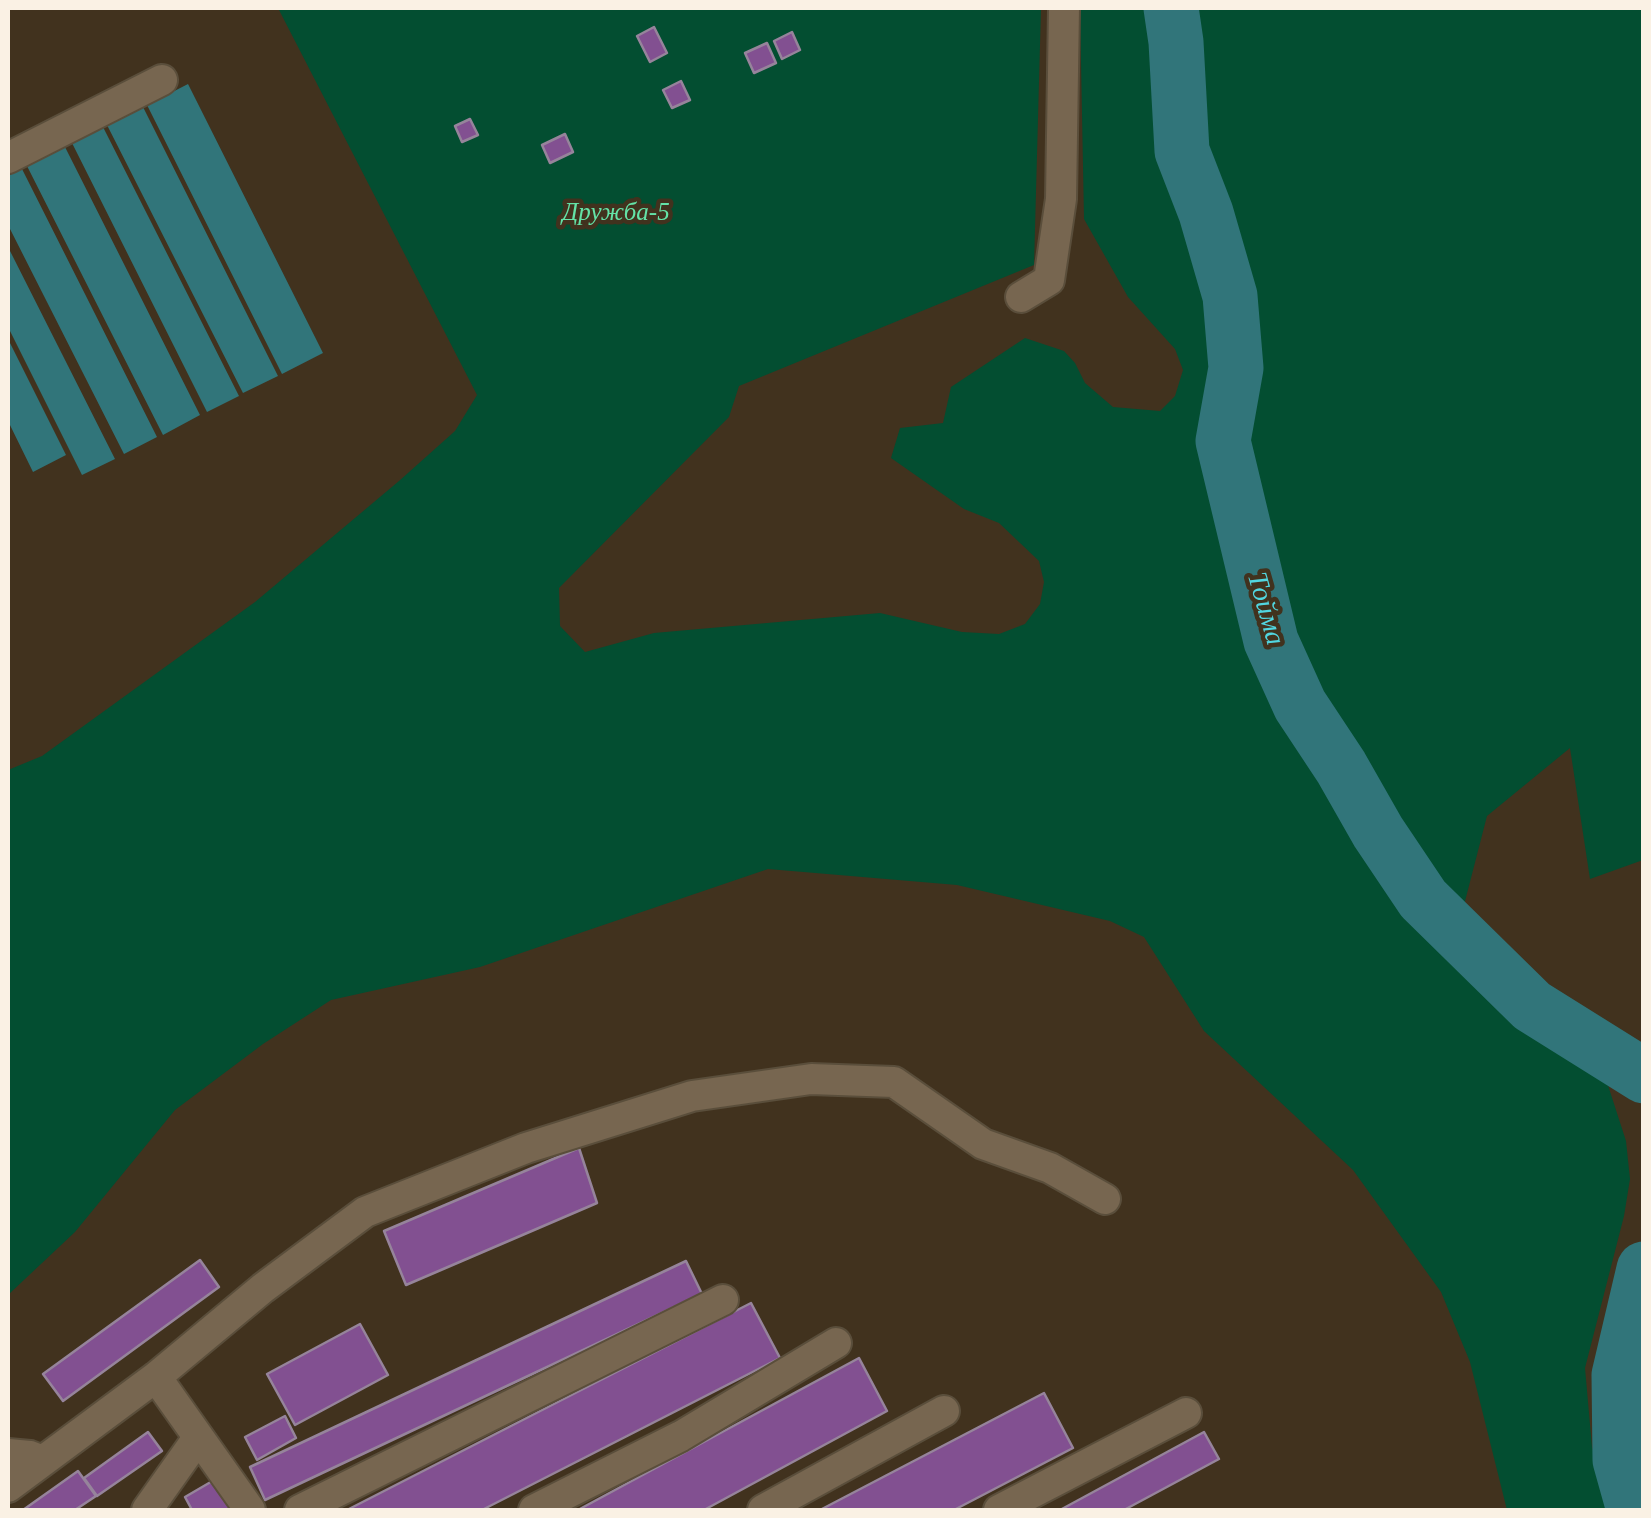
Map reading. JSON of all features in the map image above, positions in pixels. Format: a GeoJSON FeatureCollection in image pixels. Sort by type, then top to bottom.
{"type":"FeatureCollection","features":[{"type":"Feature","properties":{"kind":"street"},"geometry":{"type":"LineString","coordinates":[[1022,297],[1049,280],[1061,199],[1064,8]]}},
{"type":"Feature","properties":{"kind":"street"},"geometry":{"type":"LineString","coordinates":[[8,158],[162,80]]}},
{"type":"Feature","properties":{"kind":"street"},"geometry":{"type":"LineString","coordinates":[[8,1487],[156,1378],[263,1288],[365,1212],[526,1148],[692,1096],[811,1079],[894,1082],[983,1144],[1050,1168],[1105,1199]]}},
{"type":"Feature","properties":{"kind":"street"},"geometry":{"type":"LineString","coordinates":[[300,1510],[723,1300]]}},
{"type":"Feature","properties":{"kind":"street"},"geometry":{"type":"LineString","coordinates":[[534,1510],[681,1436],[836,1344]]}},
{"type":"Feature","properties":{"kind":"street"},"geometry":{"type":"LineString","coordinates":[[156,1378],[250,1510]]}},
{"type":"Feature","properties":{"kind":"street"},"geometry":{"type":"LineString","coordinates":[[763,1510],[944,1411]]}},
{"type":"Feature","properties":{"kind":"street"},"geometry":{"type":"LineString","coordinates":[[999,1510],[1186,1412]]}},
{"type":"Feature","properties":{"kind":"street"},"geometry":{"type":"LineString","coordinates":[[147,1510],[198,1438]]}},
{"type":"Feature","properties":{"kind":"street"},"geometry":{"type":"LineString","coordinates":[[8,1454],[43,1460]]}},
{"type":"Feature","properties":{"kind":"green space","name":"Дружба-5"},"geometry":{"type":"Polygon","coordinates":[[[278,8],[1041,8],[1034,265],[739,386],[729,417],[559,588],[560,626],[585,652],[654,633],[880,613],[962,632],[999,634],[1025,624],[1040,604],[1044,582],[1039,561],[999,523],[964,509],[891,458],[900,428],[943,423],[951,387],[1025,338],[1064,351],[1085,383],[1113,407],[1160,411],[1175,396],[1183,370],[1175,349],[1128,297],[1084,219],[1080,8],[1643,8],[1643,860],[1590,879],[1570,748],[1487,816],[1463,909],[1595,1045],[1626,1141],[1630,1179],[1624,1216],[1585,1368],[1592,1447],[1613,1510],[1507,1510],[1470,1362],[1441,1292],[1353,1170],[1204,1031],[1144,937],[1110,921],[957,885],[768,869],[480,967],[331,1000],[263,1044],[175,1110],[75,1232],[8,1295],[8,770],[42,756],[255,602],[455,431],[477,395],[278,8]]]}},
{"type":"Feature","properties":{"kind":"water"},"geometry":{"type":"Polygon","coordinates":[[[188,84],[323,353],[282,374],[147,105],[188,84]]]}},
{"type":"Feature","properties":{"kind":"water"},"geometry":{"type":"Polygon","coordinates":[[[143,107],[278,376],[243,393],[107,125],[143,107]]]}},
{"type":"Feature","properties":{"kind":"water"},"geometry":{"type":"Polygon","coordinates":[[[103,127],[239,396],[207,412],[72,143],[103,127]]]}},
{"type":"Feature","properties":{"kind":"water"},"geometry":{"type":"Polygon","coordinates":[[[65,147],[200,415],[163,435],[27,166],[65,147]]]}},
{"type":"Feature","properties":{"kind":"water"},"geometry":{"type":"Polygon","coordinates":[[[22,169],[157,437],[124,454],[8,225],[8,176],[22,169]]]}},
{"type":"Feature","properties":{"kind":"water"},"geometry":{"type":"Polygon","coordinates":[[[8,247],[115,459],[82,475],[8,327],[8,247]]]}},
{"type":"Feature","properties":{"kind":"water"},"geometry":{"type":"Polygon","coordinates":[[[10,343],[66,455],[33,472],[8,421],[10,343]]]}},
{"type":"Feature","properties":{"kind":"building"},"geometry":{"type":"Polygon","coordinates":[[[654,27],[667,53],[650,62],[637,36],[654,27]]]}},
{"type":"Feature","properties":{"kind":"building"},"geometry":{"type":"Polygon","coordinates":[[[792,32],[800,50],[782,59],[774,41],[792,32]]]}},
{"type":"Feature","properties":{"kind":"building"},"geometry":{"type":"Polygon","coordinates":[[[767,43],[776,63],[754,73],[745,53],[767,43]]]}},
{"type":"Feature","properties":{"kind":"building"},"geometry":{"type":"Polygon","coordinates":[[[681,81],[690,100],[672,108],[663,90],[681,81]]]}},
{"type":"Feature","properties":{"kind":"building"},"geometry":{"type":"Polygon","coordinates":[[[470,119],[478,135],[462,142],[455,126],[470,119]]]}},
{"type":"Feature","properties":{"kind":"building"},"geometry":{"type":"Polygon","coordinates":[[[565,134],[573,152],[550,163],[542,145],[565,134]]]}},
{"type":"Feature","properties":{"kind":"building"},"geometry":{"type":"Polygon","coordinates":[[[579,1148],[597,1203],[406,1285],[384,1231],[579,1148]]]}},
{"type":"Feature","properties":{"kind":"building"},"geometry":{"type":"Polygon","coordinates":[[[200,1260],[219,1287],[63,1401],[43,1374],[200,1260]]]}},
{"type":"Feature","properties":{"kind":"building"},"geometry":{"type":"Polygon","coordinates":[[[686,1261],[702,1294],[265,1500],[250,1467],[686,1261]]]}},
{"type":"Feature","properties":{"kind":"building"},"geometry":{"type":"Polygon","coordinates":[[[751,1303],[780,1358],[482,1510],[347,1510],[751,1303]]]}},
{"type":"Feature","properties":{"kind":"building"},"geometry":{"type":"Polygon","coordinates":[[[360,1324],[388,1375],[295,1425],[267,1374],[360,1324]]]}},
{"type":"Feature","properties":{"kind":"building"},"geometry":{"type":"Polygon","coordinates":[[[859,1358],[887,1411],[704,1510],[578,1510],[859,1358]]]}},
{"type":"Feature","properties":{"kind":"building"},"geometry":{"type":"Polygon","coordinates":[[[1044,1393],[1073,1448],[954,1510],[820,1510],[1044,1393]]]}},
{"type":"Feature","properties":{"kind":"building"},"geometry":{"type":"Polygon","coordinates":[[[285,1416],[296,1438],[257,1460],[245,1437],[285,1416]]]}},
{"type":"Feature","properties":{"kind":"building"},"geometry":{"type":"Polygon","coordinates":[[[148,1432],[162,1451],[97,1496],[84,1478],[148,1432]]]}},
{"type":"Feature","properties":{"kind":"building"},"geometry":{"type":"Polygon","coordinates":[[[1204,1432],[1219,1459],[1124,1510],[1060,1510],[1204,1432]]]}},
{"type":"Feature","properties":{"kind":"building"},"geometry":{"type":"Polygon","coordinates":[[[78,1471],[96,1496],[75,1510],[23,1510],[78,1471]]]}},
{"type":"Feature","properties":{"kind":"building"},"geometry":{"type":"Polygon","coordinates":[[[221,1476],[242,1510],[192,1510],[185,1497],[221,1476]]]}},
{"type":"Feature","properties":{"kind":"waterway","name":"Тойма"},"geometry":{"type":"LineString","coordinates":[[1171,8],[1182,151],[1206,213],[1230,296],[1236,368],[1223,441],[1271,641],[1300,705],[1423,899],[1532,1006],[1644,1076]]}},
{"type":"Feature","properties":{"kind":"waterway","name":"Тойма"},"geometry":{"type":"LineString","coordinates":[[1634,1510],[1620,1460],[1619,1375],[1644,1269]]}}]}
